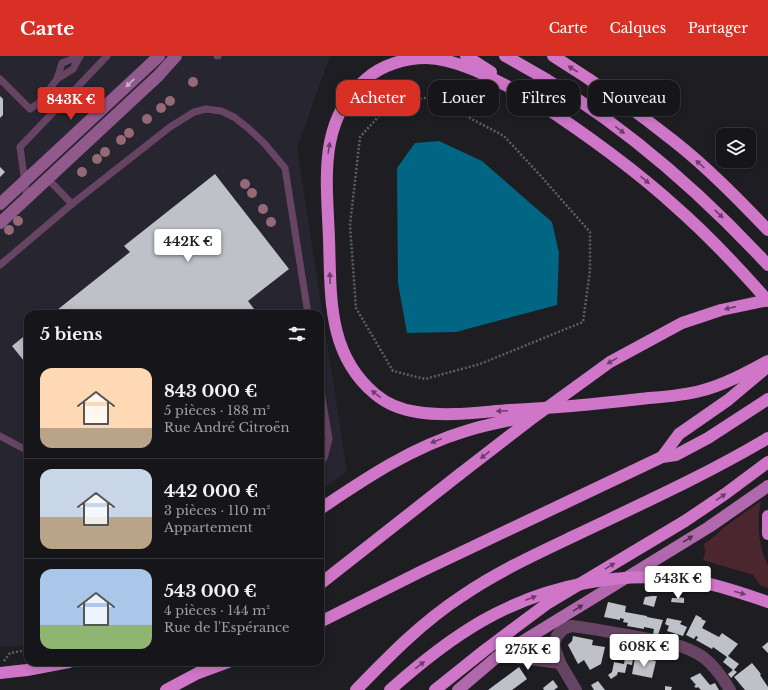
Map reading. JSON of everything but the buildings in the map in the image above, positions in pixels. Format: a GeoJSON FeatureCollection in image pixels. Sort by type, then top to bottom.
{"type":"FeatureCollection","features":[{"type":"Feature","properties":{"kind":"highway"},"geometry":{"type":"LineString","coordinates":[[466,56],[507,83]]}},
{"type":"Feature","properties":{"kind":"highway"},"geometry":{"type":"LineString","coordinates":[[505,56],[590,108],[674,172],[738,233],[768,265]]}},
{"type":"Feature","properties":{"kind":"highway"},"geometry":{"type":"LineString","coordinates":[[552,56],[612,95],[675,142],[724,185],[768,230]]}},
{"type":"Feature","properties":{"kind":"highway"},"geometry":{"type":"LineString","coordinates":[[507,87],[453,62],[438,59],[410,59],[396,62],[375,72],[358,86],[347,99],[334,124],[327,158],[326,172],[332,308],[336,332],[346,359],[355,373],[366,385],[377,396],[401,408],[417,412],[436,414],[569,407],[698,391],[725,383],[768,361]]}},
{"type":"Feature","properties":{"kind":"highway"},"geometry":{"type":"LineString","coordinates":[[558,116],[604,147],[676,207],[716,245],[768,301]]}},
{"type":"Feature","properties":{"kind":"highway"},"geometry":{"type":"LineString","coordinates":[[324,581],[460,474],[586,378],[610,362],[682,323],[721,310],[768,301]]}},
{"type":"Feature","properties":{"kind":"highway"},"geometry":{"type":"LineString","coordinates":[[662,457],[679,434],[728,400],[768,366]]}},
{"type":"Feature","properties":{"kind":"highway"},"geometry":{"type":"LineString","coordinates":[[324,620],[662,457],[676,455],[702,442],[768,399]]}},
{"type":"Feature","properties":{"kind":"highway"},"geometry":{"type":"LineString","coordinates":[[324,506],[376,472],[433,442],[466,430],[569,407]]}},
{"type":"Feature","properties":{"kind":"highway"},"geometry":{"type":"LineString","coordinates":[[356,690],[402,643],[431,618],[482,583],[521,562],[693,479],[734,458],[768,438]]}},
{"type":"Feature","properties":{"kind":"highway"},"geometry":{"type":"LineString","coordinates":[[435,690],[548,603],[685,521],[768,462]]}},
{"type":"Feature","properties":{"kind":"highway"},"geometry":{"type":"LineString","coordinates":[[768,516],[768,534]]}},
{"type":"Feature","properties":{"kind":"highway"},"geometry":{"type":"LineString","coordinates":[[390,690],[434,654],[482,621],[528,599],[573,585],[623,578],[667,578],[696,581],[722,587],[768,602]]}},
{"type":"Feature","properties":{"kind":"highway"},"geometry":{"type":"LineString","coordinates":[[2,668],[27,670],[48,666]]}},
{"type":"Feature","properties":{"kind":"highway"},"geometry":{"type":"LineString","coordinates":[[198,673],[204,666]]}},
{"type":"Feature","properties":{"kind":"highway"},"geometry":{"type":"LineString","coordinates":[[166,690],[198,673],[217,666]]}},
{"type":"Feature","properties":{"kind":"main road"},"geometry":{"type":"LineString","coordinates":[[458,690],[497,658],[702,531],[768,486]]}},
{"type":"Feature","properties":{"kind":"street"},"geometry":{"type":"LineString","coordinates":[[0,204],[159,56]]}},
{"type":"Feature","properties":{"kind":"street"},"geometry":{"type":"LineString","coordinates":[[0,223],[158,76],[176,56]]}},
{"type":"Feature","properties":{"kind":"street"},"geometry":{"type":"LineString","coordinates":[[576,690],[560,662],[554,645],[557,636],[563,629],[572,626],[672,644],[689,649],[703,657],[713,666],[723,677],[730,690]]}},
{"type":"Feature","properties":{"kind":"street"},"geometry":{"type":"LineString","coordinates":[[497,658],[514,657],[560,662]]}},
{"type":"Feature","properties":{"kind":"lane"},"geometry":{"type":"LineString","coordinates":[[0,79],[30,109],[39,103],[57,79],[62,63],[80,56]]}},
{"type":"Feature","properties":{"kind":"lane"},"geometry":{"type":"LineString","coordinates":[[57,79],[73,69],[80,56]]}},
{"type":"Feature","properties":{"kind":"lane"},"geometry":{"type":"LineString","coordinates":[[27,198],[20,147],[107,56]]}},
{"type":"Feature","properties":{"kind":"lane"},"geometry":{"type":"LineString","coordinates":[[0,264],[72,204],[170,127],[194,112],[206,109],[221,112],[234,117],[264,143],[285,168],[307,310]]}},
{"type":"Feature","properties":{"kind":"lane"},"geometry":{"type":"LineString","coordinates":[[48,179],[72,204]]}},
{"type":"Feature","properties":{"kind":"lane"},"geometry":{"type":"LineString","coordinates":[[324,409],[329,439],[324,458]]}},
{"type":"Feature","properties":{"kind":"lane"},"geometry":{"type":"LineString","coordinates":[[0,436],[24,449]]}},
{"type":"Feature","properties":{"kind":"path"},"geometry":{"type":"LineString","coordinates":[[430,97],[504,136],[539,174],[590,232],[590,270],[582,322],[480,364],[425,379],[393,371],[356,308],[350,225],[360,137],[390,104],[430,97]]}},
{"type":"Feature","properties":{"kind":"path"},"geometry":{"type":"LineString","coordinates":[[2,668],[10,653],[24,651]]}},
{"type":"Feature","properties":{"kind":"shaded area"},"geometry":{"type":"Polygon","coordinates":[[[0,56],[330,56],[297,148],[322,310],[24,310],[24,645],[0,646],[0,56]]]}},
{"type":"Feature","properties":{"kind":"shaded area"},"geometry":{"type":"Polygon","coordinates":[[[324,323],[347,472],[324,487],[324,323]]]}},
{"type":"Feature","properties":{"kind":"shaded area"},"geometry":{"type":"Polygon","coordinates":[[[761,501],[759,534],[763,554],[768,566],[768,588],[760,585],[753,575],[703,560],[705,553],[704,544],[723,528],[761,501]]]}},
{"type":"Feature","properties":{"kind":"water"},"geometry":{"type":"Polygon","coordinates":[[[439,141],[482,161],[552,222],[559,253],[557,305],[456,332],[407,333],[398,283],[397,168],[415,143],[439,141]]]}}]}
